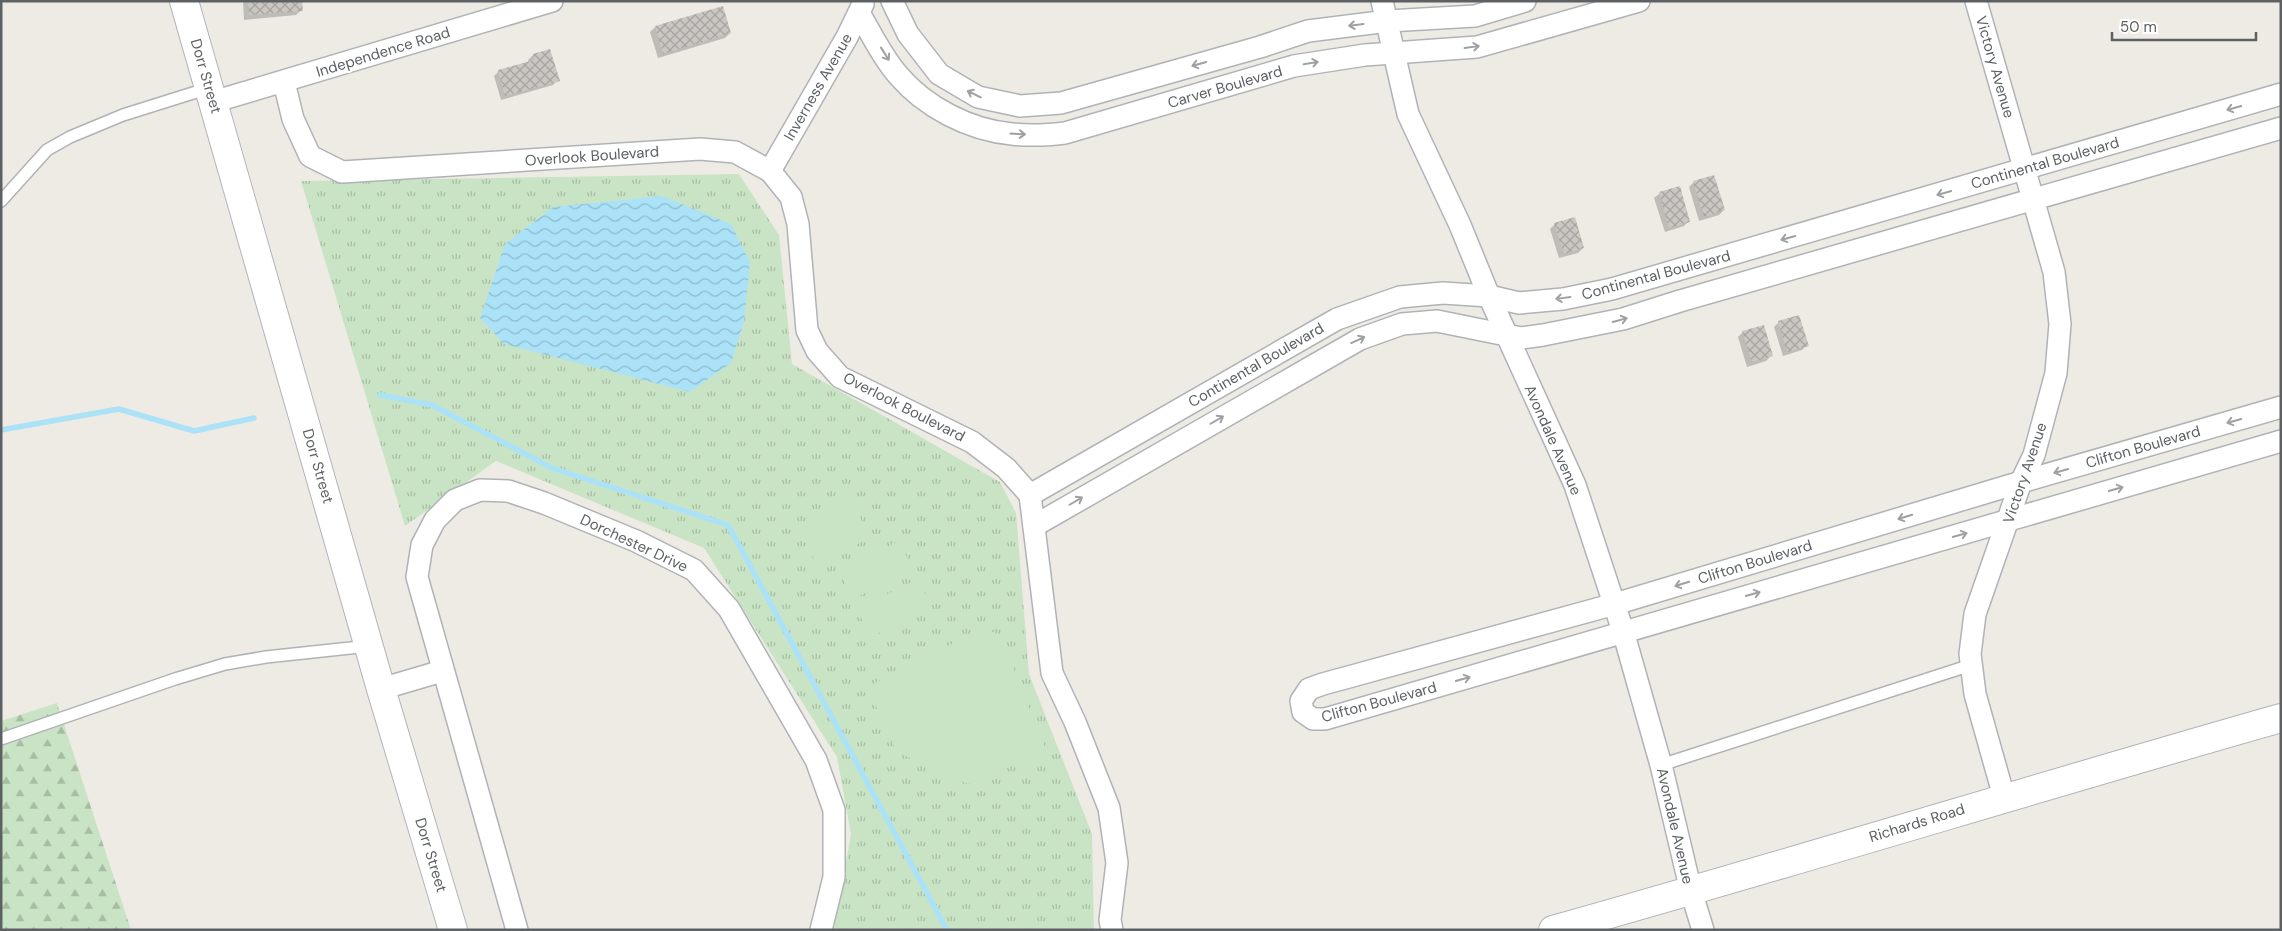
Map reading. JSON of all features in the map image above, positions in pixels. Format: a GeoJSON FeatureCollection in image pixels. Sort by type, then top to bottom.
{"type":"FeatureCollection","features":[{"type":"Feature","properties":{"kind":"main road","name":"Dorr Street"},"geometry":{"type":"LineString","coordinates":[[184,1],[381,689],[453,930]]}},
{"type":"Feature","properties":{"kind":"main road","name":"Richards Road"},"geometry":{"type":"LineString","coordinates":[[1553,930],[1691,892],[2004,797],[2281,718]]}},
{"type":"Feature","properties":{"kind":"street","name":"Independence Road"},"geometry":{"type":"LineString","coordinates":[[211,95],[284,82],[552,1]]}},
{"type":"Feature","properties":{"kind":"street","name":"Carver Boulevard"},"geometry":{"type":"LineString","coordinates":[[892,1],[908,34],[938,74],[978,97],[1020,106],[1062,103],[1250,50],[1308,31],[1385,11],[1475,16],[1525,1]]}},
{"type":"Feature","properties":{"kind":"street","name":"Carver Boulevard"},"geometry":{"type":"LineString","coordinates":[[861,7],[897,74],[919,96],[948,114],[976,127],[1011,134],[1066,133],[1294,66],[1365,55],[1477,47],[1639,1]]}},
{"type":"Feature","properties":{"kind":"street","name":"Victory Avenue"},"geometry":{"type":"LineString","coordinates":[[1976,1],[2054,272],[2060,324],[2056,373],[2034,455],[2021,482],[1975,614],[1970,654],[1975,694],[2004,797]]}},
{"type":"Feature","properties":{"kind":"street","name":"Inverness Avenue"},"geometry":{"type":"LineString","coordinates":[[770,171],[847,37],[861,7]]}},
{"type":"Feature","properties":{"kind":"street","name":"Avondale Avenue"},"geometry":{"type":"LineString","coordinates":[[1385,11],[1408,114],[1460,225],[1489,296],[1574,484],[1623,631],[1661,765],[1691,892],[1703,930]]}},
{"type":"Feature","properties":{"kind":"street","name":"Overlook Boulevard"},"geometry":{"type":"LineString","coordinates":[[284,82],[293,119],[310,156],[342,172],[700,149],[735,152],[770,171],[791,197],[798,224],[807,330],[817,351],[840,377],[972,442],[1006,468],[1030,495]]}},
{"type":"Feature","properties":{"kind":"street","name":"Continental Boulevard"},"geometry":{"type":"LineString","coordinates":[[1030,495],[1337,319],[1400,297],[1443,293],[1489,296],[1519,303],[1563,299],[1612,289],[2281,94]]}},
{"type":"Feature","properties":{"kind":"street","name":"Continental Boulevard"},"geometry":{"type":"LineString","coordinates":[[1034,526],[1360,338],[1402,324],[1437,321],[1521,338],[1623,319],[2281,128]]}},
{"type":"Feature","properties":{"kind":"street","name":"Clifton Boulevard"},"geometry":{"type":"LineString","coordinates":[[2281,407],[2021,482],[1615,604],[1323,684],[1310,689],[1301,701],[1302,708],[1313,719],[1325,719],[2281,441]]}},
{"type":"Feature","properties":{"kind":"street","name":"Dorchester Drive"},"geometry":{"type":"LineString","coordinates":[[517,930],[416,577],[422,545],[436,520],[455,500],[480,490],[508,491],[544,503],[636,541],[694,570],[729,609],[816,760],[834,810],[834,877],[821,930]]}},
{"type":"Feature","properties":{"kind":"street"},"geometry":{"type":"LineString","coordinates":[[1030,495],[1052,674],[1075,722],[1109,808],[1117,863],[1110,920],[1112,930]]}},
{"type":"Feature","properties":{"kind":"street"},"geometry":{"type":"LineString","coordinates":[[381,689],[442,670]]}},
{"type":"Feature","properties":{"kind":"lane"},"geometry":{"type":"LineString","coordinates":[[1,201],[48,150],[70,137],[123,114],[211,95]]}},
{"type":"Feature","properties":{"kind":"lane"},"geometry":{"type":"LineString","coordinates":[[1,739],[175,679],[225,664],[266,657],[369,646]]}},
{"type":"Feature","properties":{"kind":"lane"},"geometry":{"type":"LineString","coordinates":[[1661,765],[1971,665]]}},
{"type":"Feature","properties":{"kind":"green space"},"geometry":{"type":"Polygon","coordinates":[[[739,174],[779,235],[792,364],[1000,482],[1016,513],[1029,674],[1092,834],[1094,930],[834,930],[851,834],[837,757],[704,548],[496,461],[405,526],[301,181],[739,174]]]}},
{"type":"Feature","properties":{"kind":"green space"},"geometry":{"type":"Polygon","coordinates":[[[851,500],[870,538],[816,564],[798,525],[851,500]]]}},
{"type":"Feature","properties":{"kind":"green space"},"geometry":{"type":"Polygon","coordinates":[[[899,541],[913,569],[853,599],[839,571],[899,541]]]}},
{"type":"Feature","properties":{"kind":"green space"},"geometry":{"type":"Polygon","coordinates":[[[917,579],[932,607],[871,637],[857,610],[917,579]]]}},
{"type":"Feature","properties":{"kind":"green space"},"geometry":{"type":"Polygon","coordinates":[[[983,628],[1000,635],[1047,752],[968,784],[897,752],[867,687],[983,628]]]}},
{"type":"Feature","properties":{"kind":"green space"},"geometry":{"type":"Polygon","coordinates":[[[57,703],[131,930],[1,930],[1,721],[57,703]]]}},
{"type":"Feature","properties":{"kind":"water"},"geometry":{"type":"Polygon","coordinates":[[[662,196],[731,224],[750,262],[744,322],[731,363],[690,392],[504,344],[480,318],[505,244],[553,207],[662,196]]]}},
{"type":"Feature","properties":{"kind":"building"},"geometry":{"type":"Polygon","coordinates":[[[248,1],[302,1],[303,11],[249,15],[248,1]]]}},
{"type":"Feature","properties":{"kind":"building"},"geometry":{"type":"Polygon","coordinates":[[[723,6],[731,33],[663,54],[655,26],[723,6]]]}},
{"type":"Feature","properties":{"kind":"building"},"geometry":{"type":"Polygon","coordinates":[[[550,49],[560,81],[505,96],[498,70],[534,60],[533,54],[550,49]]]}},
{"type":"Feature","properties":{"kind":"building"},"geometry":{"type":"Polygon","coordinates":[[[1714,175],[1725,210],[1704,217],[1693,181],[1714,175]]]}},
{"type":"Feature","properties":{"kind":"building"},"geometry":{"type":"Polygon","coordinates":[[[1680,186],[1690,222],[1669,228],[1659,192],[1680,186]]]}},
{"type":"Feature","properties":{"kind":"building"},"geometry":{"type":"Polygon","coordinates":[[[1575,217],[1584,248],[1564,254],[1554,223],[1575,217]]]}},
{"type":"Feature","properties":{"kind":"building"},"geometry":{"type":"Polygon","coordinates":[[[1799,315],[1809,346],[1787,352],[1778,321],[1799,315]]]}},
{"type":"Feature","properties":{"kind":"building"},"geometry":{"type":"Polygon","coordinates":[[[1764,325],[1773,356],[1752,362],[1742,331],[1764,325]]]}},
{"type":"Feature","properties":{"kind":"waterway"},"geometry":{"type":"LineString","coordinates":[[380,395],[432,405],[552,468],[728,525],[947,930]]}},
{"type":"Feature","properties":{"kind":"waterway"},"geometry":{"type":"LineString","coordinates":[[1,430],[119,409],[194,431],[254,418]]}}]}
